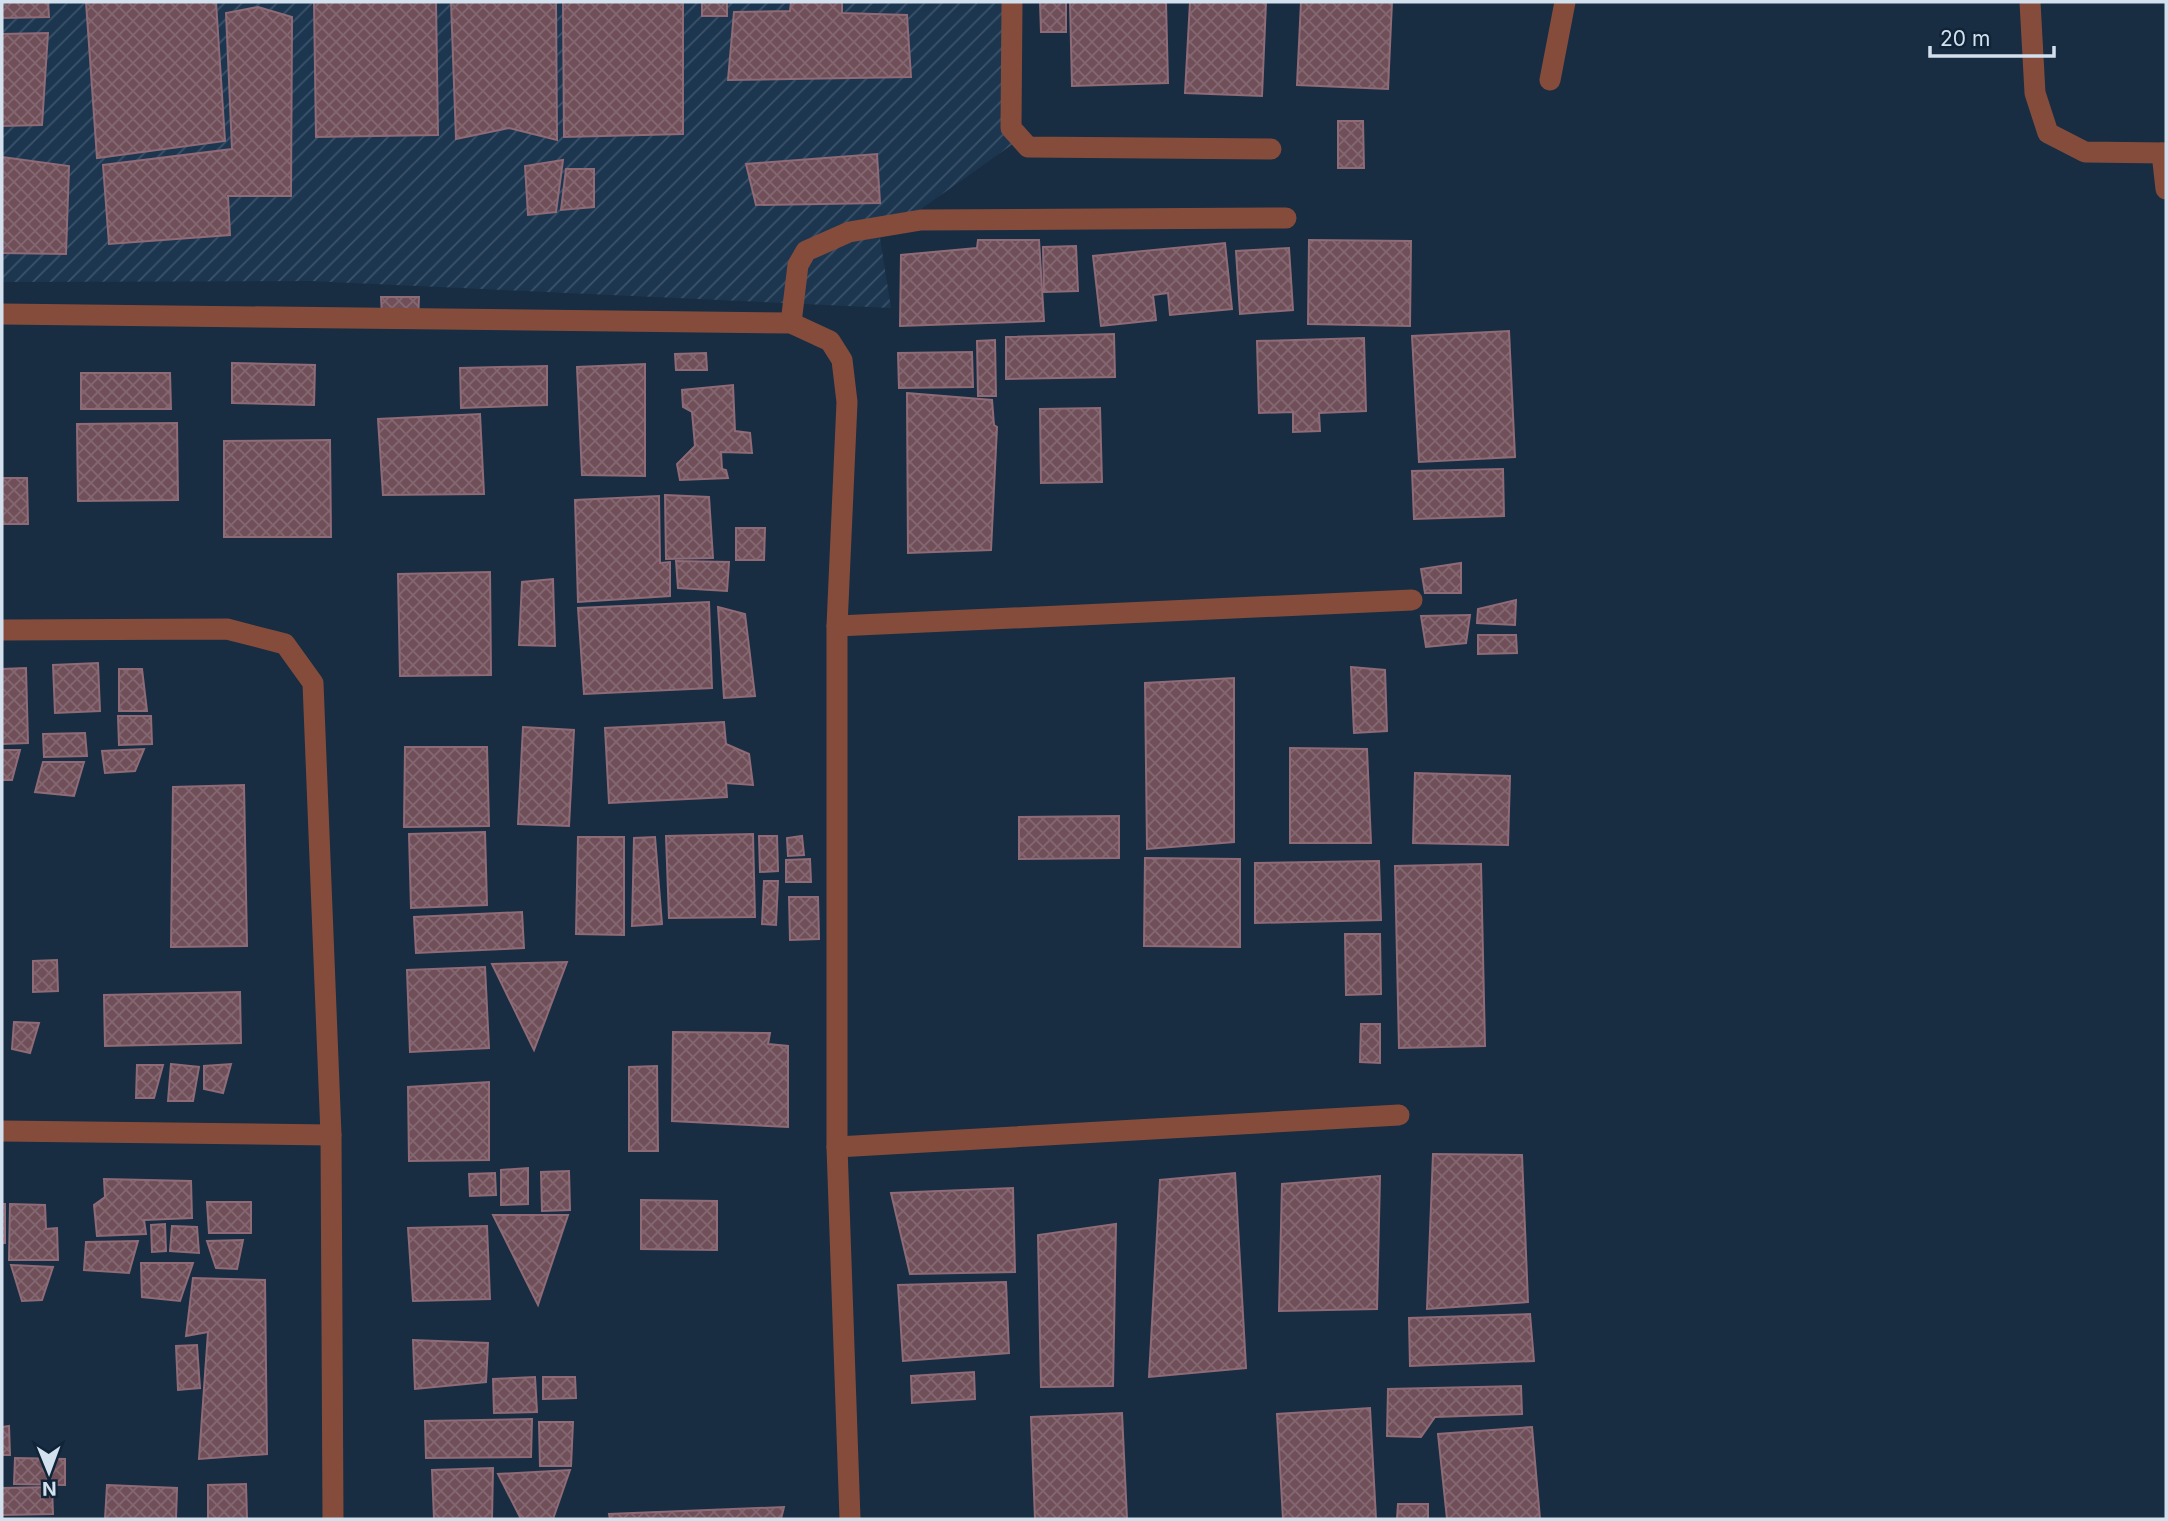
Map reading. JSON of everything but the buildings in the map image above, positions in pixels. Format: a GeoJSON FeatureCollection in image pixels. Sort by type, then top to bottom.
{"type":"FeatureCollection","features":[{"type":"Feature","properties":{"kind":"street"},"geometry":{"type":"LineString","coordinates":[[1012,2],[1011,128],[1028,147],[1270,149]]}},
{"type":"Feature","properties":{"kind":"street"},"geometry":{"type":"LineString","coordinates":[[1550,80],[1565,2]]}},
{"type":"Feature","properties":{"kind":"street"},"geometry":{"type":"LineString","coordinates":[[2029,2],[2035,93],[2048,133],[2085,152],[2164,153],[2166,189]]}},
{"type":"Feature","properties":{"kind":"street"},"geometry":{"type":"LineString","coordinates":[[792,323],[798,265],[806,251],[849,232],[921,220],[1286,218]]}},
{"type":"Feature","properties":{"kind":"street"},"geometry":{"type":"LineString","coordinates":[[2,314],[792,323],[830,341],[842,360],[847,402],[837,626],[837,1147],[850,1519]]}},
{"type":"Feature","properties":{"kind":"street"},"geometry":{"type":"LineString","coordinates":[[837,626],[1412,600]]}},
{"type":"Feature","properties":{"kind":"street"},"geometry":{"type":"LineString","coordinates":[[2,630],[227,629],[285,644],[313,683],[331,1135],[333,1519]]}},
{"type":"Feature","properties":{"kind":"street"},"geometry":{"type":"LineString","coordinates":[[837,1147],[1399,1115]]}},
{"type":"Feature","properties":{"kind":"street"},"geometry":{"type":"LineString","coordinates":[[2,1131],[331,1135]]}},
{"type":"Feature","properties":{"kind":"shaded area"},"geometry":{"type":"Polygon","coordinates":[[[2,2],[1018,2],[1013,144],[880,238],[891,308],[310,281],[2,282],[2,2]]]}}]}
